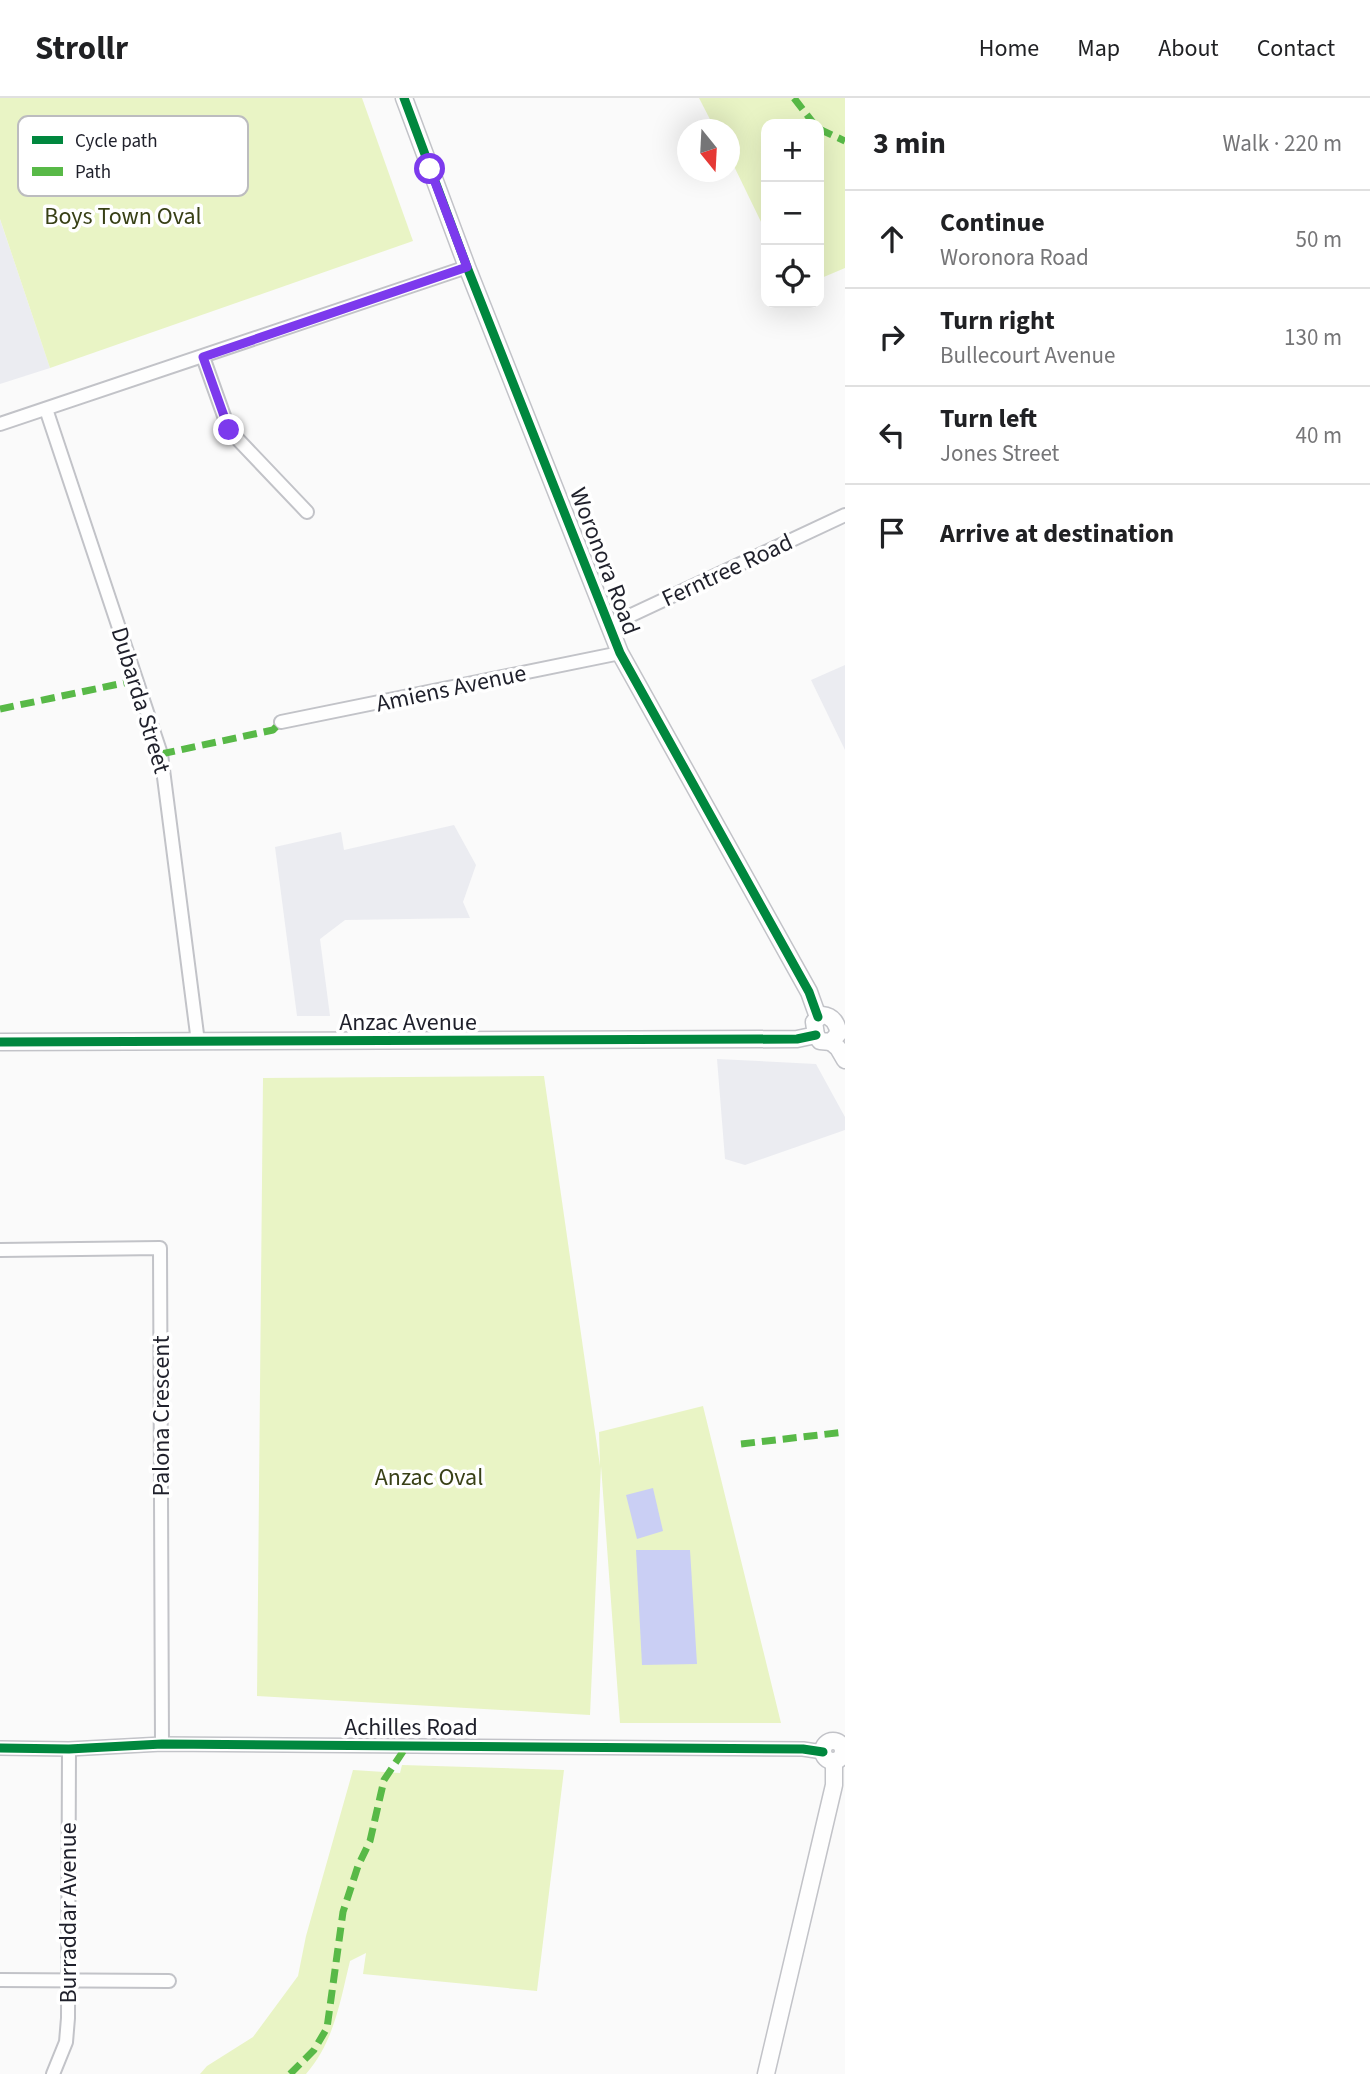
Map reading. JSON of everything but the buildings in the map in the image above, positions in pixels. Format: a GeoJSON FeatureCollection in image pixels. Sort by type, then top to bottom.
{"type":"FeatureCollection","features":[{"type":"Feature","properties":{"kind":"street","name":"Woronora Road"},"geometry":{"type":"LineString","coordinates":[[404,98],[467,267],[620,653],[809,992],[818,1017]]}},
{"type":"Feature","properties":{"kind":"street"},"geometry":{"type":"LineString","coordinates":[[0,424],[467,267]]}},
{"type":"Feature","properties":{"kind":"street"},"geometry":{"type":"LineString","coordinates":[[203,357],[229,430],[307,512]]}},
{"type":"Feature","properties":{"kind":"street","name":"Dubarda Street"},"geometry":{"type":"LineString","coordinates":[[46,409],[161,754],[198,1042]]}},
{"type":"Feature","properties":{"kind":"street","name":"Ferntree Road"},"geometry":{"type":"LineString","coordinates":[[608,626],[845,515]]}},
{"type":"Feature","properties":{"kind":"street","name":"Amiens Avenue"},"geometry":{"type":"LineString","coordinates":[[281,723],[620,653]]}},
{"type":"Feature","properties":{"kind":"street"},"geometry":{"type":"LineString","coordinates":[[831,1042],[838,1034],[837,1027],[826,1015],[818,1017],[814,1022],[816,1035],[820,1041],[831,1042],[838,1048],[845,1060]]}},
{"type":"Feature","properties":{"kind":"street","name":"Anzac Avenue"},"geometry":{"type":"LineString","coordinates":[[0,1042],[660,1041],[797,1039],[816,1035]]}},
{"type":"Feature","properties":{"kind":"street","name":"Palona Crescent"},"geometry":{"type":"LineString","coordinates":[[0,1250],[160,1248],[162,1744]]}},
{"type":"Feature","properties":{"kind":"street","name":"Achilles Road"},"geometry":{"type":"LineString","coordinates":[[0,1748],[69,1749],[162,1744],[590,1746],[803,1749],[836,1754]]}},
{"type":"Feature","properties":{"kind":"street","name":"Burraddar Avenue"},"geometry":{"type":"LineString","coordinates":[[53,2074],[66,2042],[70,1981],[69,1749]]}},
{"type":"Feature","properties":{"kind":"street"},"geometry":{"type":"LineString","coordinates":[[766,2074],[834,1785],[836,1754]]}},
{"type":"Feature","properties":{"kind":"street"},"geometry":{"type":"LineString","coordinates":[[0,1980],[169,1981]]}},
{"type":"Feature","properties":{"kind":"shaded area"},"geometry":{"type":"Polygon","coordinates":[[[0,219],[50,368],[0,384],[0,219]]]}},
{"type":"Feature","properties":{"kind":"shaded area"},"geometry":{"type":"Polygon","coordinates":[[[845,665],[845,750],[811,680],[845,665]]]}},
{"type":"Feature","properties":{"kind":"shaded area"},"geometry":{"type":"Polygon","coordinates":[[[454,825],[476,865],[463,902],[470,918],[345,920],[320,939],[330,1016],[297,1016],[275,847],[341,832],[344,850],[454,825]]]}},
{"type":"Feature","properties":{"kind":"shaded area"},"geometry":{"type":"Polygon","coordinates":[[[717,1059],[816,1064],[845,1117],[845,1130],[745,1165],[725,1159],[717,1059]]]}},
{"type":"Feature","properties":{"kind":"green space","name":"Boys Town Oval"},"geometry":{"type":"Polygon","coordinates":[[[0,98],[362,98],[413,241],[50,368],[0,219],[0,98]]]}},
{"type":"Feature","properties":{"kind":"green space"},"geometry":{"type":"Polygon","coordinates":[[[699,98],[845,98],[845,268],[824,277],[824,119],[761,119],[761,222],[740,179],[740,119],[710,119],[699,98]]]}},
{"type":"Feature","properties":{"kind":"green space","name":"Anzac Oval"},"geometry":{"type":"Polygon","coordinates":[[[544,1076],[600,1466],[599,1432],[703,1406],[781,1723],[620,1723],[601,1466],[590,1715],[257,1696],[263,1078],[544,1076]]]}},
{"type":"Feature","properties":{"kind":"green space"},"geometry":{"type":"Polygon","coordinates":[[[402,1765],[564,1770],[537,1991],[363,1974],[366,1953],[350,1961],[330,2035],[316,2062],[306,2074],[200,2074],[207,2066],[253,2037],[298,1976],[306,1936],[353,1770],[400,1773],[402,1765]]]}},
{"type":"Feature","properties":{"kind":"water"},"geometry":{"type":"Polygon","coordinates":[[[653,1488],[663,1531],[637,1539],[626,1495],[653,1488]]]}},
{"type":"Feature","properties":{"kind":"water"},"geometry":{"type":"Polygon","coordinates":[[[636,1550],[690,1550],[697,1664],[642,1665],[636,1550]]]}},
{"type":"Feature","properties":{"kind":"marked path"},"geometry":{"type":"LineString","coordinates":[[794,98],[810,119]]}},
{"type":"Feature","properties":{"kind":"marked path"},"geometry":{"type":"LineString","coordinates":[[824,131],[845,141]]}},
{"type":"Feature","properties":{"kind":"marked path"},"geometry":{"type":"LineString","coordinates":[[0,709],[138,680]]}},
{"type":"Feature","properties":{"kind":"marked path"},"geometry":{"type":"LineString","coordinates":[[161,754],[273,730],[281,722]]}},
{"type":"Feature","properties":{"kind":"marked path"},"geometry":{"type":"LineString","coordinates":[[741,1444],[845,1432]]}},
{"type":"Feature","properties":{"kind":"marked path"},"geometry":{"type":"LineString","coordinates":[[290,2074],[314,2050],[327,2028],[343,1912],[358,1866],[370,1841],[384,1780],[406,1747]]}},
{"type":"Feature","properties":{"kind":"cycle path"},"geometry":{"type":"LineString","coordinates":[[404,98],[467,267],[620,653],[809,992],[818,1017]]}},
{"type":"Feature","properties":{"kind":"cycle path"},"geometry":{"type":"LineString","coordinates":[[0,1042],[797,1039],[816,1035]]}},
{"type":"Feature","properties":{"kind":"cycle path"},"geometry":{"type":"LineString","coordinates":[[0,1748],[69,1749],[162,1744],[803,1749],[823,1752]]}},
{"type":"Feature","properties":{"kind":"route"},"geometry":{"type":"LineString","coordinates":[[229,430],[203,357],[467,267],[430,169]]}}]}
